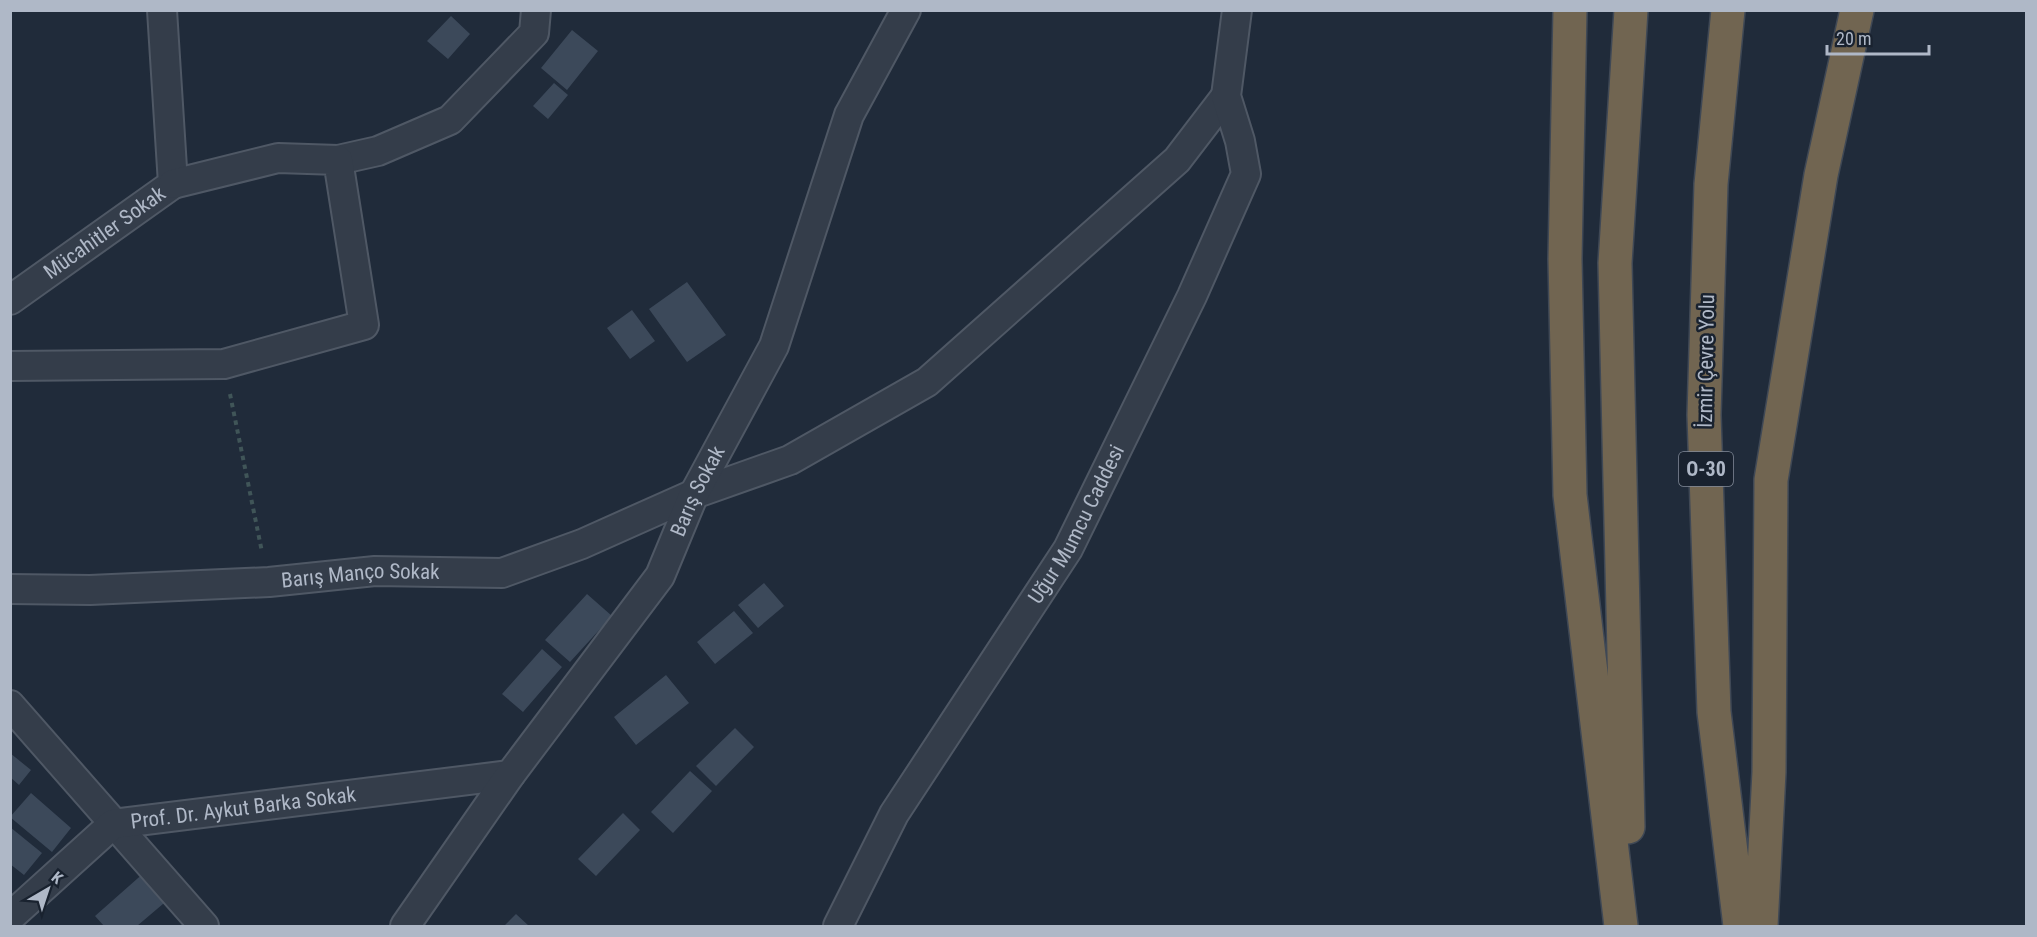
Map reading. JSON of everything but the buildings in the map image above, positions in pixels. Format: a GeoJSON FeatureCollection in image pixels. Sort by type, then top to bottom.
{"type":"FeatureCollection","features":[{"type":"Feature","properties":{"kind":"highway"},"geometry":{"type":"LineString","coordinates":[[1570,10],[1565,259],[1570,495],[1621,927]]}},
{"type":"Feature","properties":{"kind":"highway"},"geometry":{"type":"LineString","coordinates":[[1631,10],[1615,263],[1631,927]]}},
{"type":"Feature","properties":{"kind":"highway","name":"İzmir Çevre Yolu"},"geometry":{"type":"LineString","coordinates":[[1728,10],[1711,184],[1704,415],[1714,712],[1740,927]]}},
{"type":"Feature","properties":{"kind":"highway"},"geometry":{"type":"LineString","coordinates":[[1761,927],[1769,772],[1771,480],[1821,175],[1857,10]]}},
{"type":"Feature","properties":{"kind":"street","name":"Mücahitler Sokak"},"geometry":{"type":"LineString","coordinates":[[10,300],[173,184],[162,10]]}},
{"type":"Feature","properties":{"kind":"street"},"geometry":{"type":"LineString","coordinates":[[173,184],[278,158],[338,160],[378,151],[450,120],[534,33],[536,10]]}},
{"type":"Feature","properties":{"kind":"street","name":"Barış Sokak"},"geometry":{"type":"LineString","coordinates":[[405,927],[510,775],[660,576],[694,494],[774,346],[849,115],[906,10]]}},
{"type":"Feature","properties":{"kind":"street"},"geometry":{"type":"LineString","coordinates":[[1226,96],[1237,10]]}},
{"type":"Feature","properties":{"kind":"street","name":"Barış Manço Sokak"},"geometry":{"type":"LineString","coordinates":[[10,589],[90,590],[268,582],[375,571],[502,573],[582,543],[694,494],[790,460],[927,382],[1177,160],[1226,96]]}},
{"type":"Feature","properties":{"kind":"street","name":"Uğur Mumcu Caddesi"},"geometry":{"type":"LineString","coordinates":[[838,927],[894,814],[1068,549],[1192,296],[1246,174],[1240,141],[1226,96]]}},
{"type":"Feature","properties":{"kind":"street"},"geometry":{"type":"LineString","coordinates":[[10,366],[224,364],[364,325],[338,160]]}},
{"type":"Feature","properties":{"kind":"street"},"geometry":{"type":"LineString","coordinates":[[10,705],[204,927]]}},
{"type":"Feature","properties":{"kind":"street","name":"Prof. Dr. Aykut Barka Sokak"},"geometry":{"type":"LineString","coordinates":[[10,917],[113,824],[510,775]]}},
{"type":"Feature","properties":{"kind":"path"},"geometry":{"type":"LineString","coordinates":[[224,364],[268,582]]}}]}
